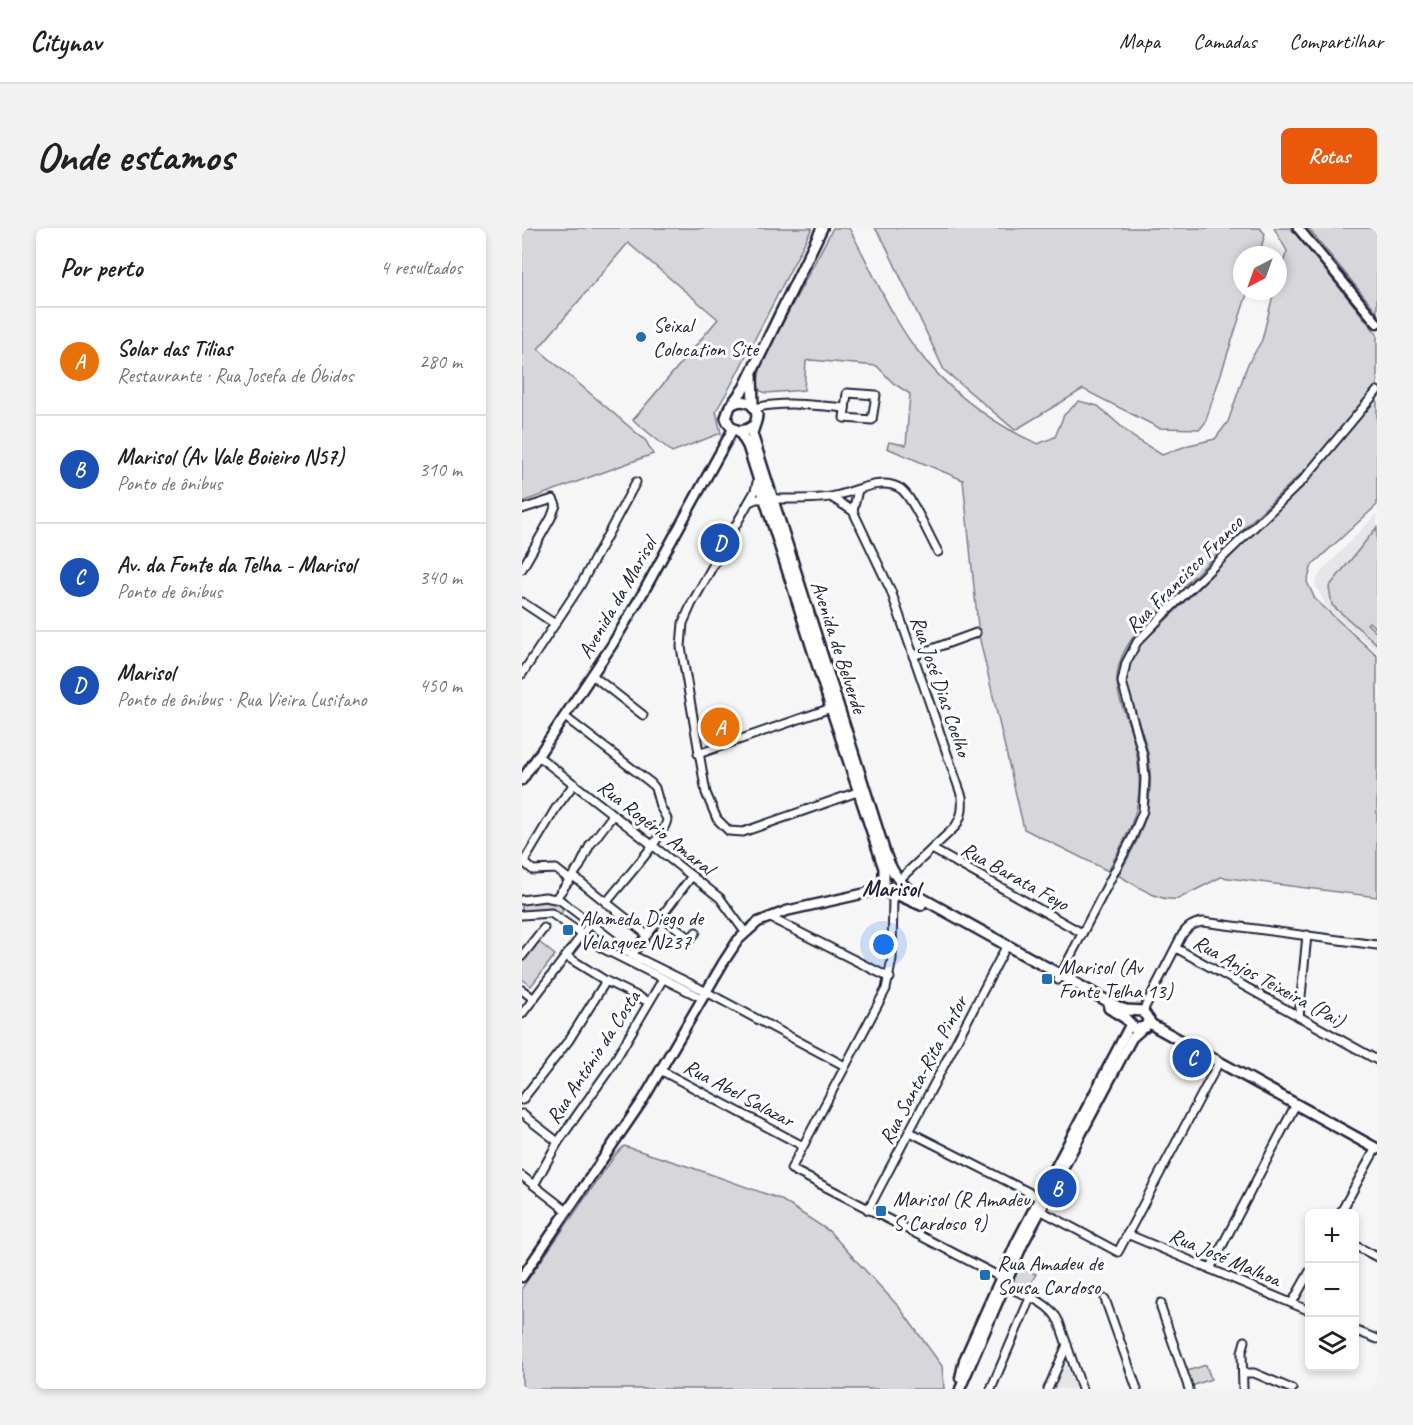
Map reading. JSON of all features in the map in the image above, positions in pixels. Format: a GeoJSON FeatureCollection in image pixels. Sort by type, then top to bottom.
{"type":"FeatureCollection","features":[{"type":"Feature","properties":{"kind":"main road"},"geometry":{"type":"LineString","coordinates":[[733,403],[744,388],[822,228]]}},
{"type":"Feature","properties":{"kind":"main road","name":"Avenida de Belverde"},"geometry":{"type":"LineString","coordinates":[[754,364],[754,407],[757,417],[752,435],[769,499],[831,708],[886,856],[899,881]]}},
{"type":"Feature","properties":{"kind":"main road"},"geometry":{"type":"LineString","coordinates":[[733,403],[743,401],[754,407]]}},
{"type":"Feature","properties":{"kind":"main road","name":"Avenida de Belverde"},"geometry":{"type":"LineString","coordinates":[[733,403],[727,410],[726,418],[748,446],[758,478],[769,499],[862,791],[890,890]]}},
{"type":"Feature","properties":{"kind":"main road"},"geometry":{"type":"LineString","coordinates":[[737,430],[747,430],[753,426]]}},
{"type":"Feature","properties":{"kind":"main road"},"geometry":{"type":"LineString","coordinates":[[890,890],[890,878],[899,881],[918,896],[1006,948]]}},
{"type":"Feature","properties":{"kind":"main road"},"geometry":{"type":"LineString","coordinates":[[890,890],[900,890],[899,881]]}},
{"type":"Feature","properties":{"kind":"main road"},"geometry":{"type":"LineString","coordinates":[[890,890],[1120,1008],[1139,1010],[1156,1028],[1376,1151]]}},
{"type":"Feature","properties":{"kind":"main road"},"geometry":{"type":"LineString","coordinates":[[1059,977],[1120,1015],[1135,1029],[1156,1034],[1217,1064]]}},
{"type":"Feature","properties":{"kind":"main road"},"geometry":{"type":"LineString","coordinates":[[1129,1024],[1130,1015],[1139,1010]]}},
{"type":"Feature","properties":{"kind":"main road"},"geometry":{"type":"LineString","coordinates":[[1142,1029],[1149,1020]]}},
{"type":"Feature","properties":{"kind":"street"},"geometry":{"type":"LineString","coordinates":[[1298,228],[1377,323]]}},
{"type":"Feature","properties":{"kind":"street","name":"Rua Francisco Franco"},"geometry":{"type":"LineString","coordinates":[[1059,977],[1132,838],[1143,811],[1145,779],[1143,755],[1122,682],[1126,663],[1137,642],[1303,480],[1377,391]]}},
{"type":"Feature","properties":{"kind":"street"},"geometry":{"type":"LineString","coordinates":[[847,393],[876,395],[872,420],[844,418],[845,408],[847,393]]}},
{"type":"Feature","properties":{"kind":"street"},"geometry":{"type":"LineString","coordinates":[[754,407],[770,404],[795,404],[845,408]]}},
{"type":"Feature","properties":{"kind":"street","name":"Avenida da Marisol"},"geometry":{"type":"LineString","coordinates":[[522,780],[565,717],[644,591],[737,430]]}},
{"type":"Feature","properties":{"kind":"street"},"geometry":{"type":"LineString","coordinates":[[758,478],[749,502],[683,623],[681,647],[706,793],[717,819],[729,831],[742,832],[862,791]]}},
{"type":"Feature","properties":{"kind":"street"},"geometry":{"type":"LineString","coordinates":[[522,674],[580,586],[636,482]]}},
{"type":"Feature","properties":{"kind":"street"},"geometry":{"type":"LineString","coordinates":[[749,502],[831,497],[886,484],[903,490],[938,552]]}},
{"type":"Feature","properties":{"kind":"street"},"geometry":{"type":"LineString","coordinates":[[831,497],[853,511],[858,490]]}},
{"type":"Feature","properties":{"kind":"street"},"geometry":{"type":"LineString","coordinates":[[522,508],[553,499],[556,506],[522,569]]}},
{"type":"Feature","properties":{"kind":"street","name":"Rua José Dias Coelho"},"geometry":{"type":"LineString","coordinates":[[853,511],[891,591],[962,797],[961,819],[899,881]]}},
{"type":"Feature","properties":{"kind":"street"},"geometry":{"type":"LineString","coordinates":[[522,602],[555,624]]}},
{"type":"Feature","properties":{"kind":"street"},"geometry":{"type":"LineString","coordinates":[[913,656],[976,633]]}},
{"type":"Feature","properties":{"kind":"street"},"geometry":{"type":"LineString","coordinates":[[592,675],[643,716]]}},
{"type":"Feature","properties":{"kind":"street"},"geometry":{"type":"LineString","coordinates":[[698,754],[831,708]]}},
{"type":"Feature","properties":{"kind":"street"},"geometry":{"type":"LineString","coordinates":[[565,717],[653,785],[668,821],[606,903]]}},
{"type":"Feature","properties":{"kind":"street","name":"Rua Rogério Amaral"},"geometry":{"type":"LineString","coordinates":[[538,756],[724,902],[745,932]]}},
{"type":"Feature","properties":{"kind":"street"},"geometry":{"type":"LineString","coordinates":[[574,784],[556,808],[526,858],[526,864],[533,870],[556,869],[646,934]]}},
{"type":"Feature","properties":{"kind":"street"},"geometry":{"type":"LineString","coordinates":[[556,898],[571,878],[590,845],[613,815]]}},
{"type":"Feature","properties":{"kind":"street","name":"Rua Barata Feyo"},"geometry":{"type":"LineString","coordinates":[[932,849],[1082,933]]}},
{"type":"Feature","properties":{"kind":"street"},"geometry":{"type":"LineString","coordinates":[[632,955],[692,876]]}},
{"type":"Feature","properties":{"kind":"street"},"geometry":{"type":"LineString","coordinates":[[522,1277],[643,1100],[731,948],[745,932],[769,917],[786,911],[890,890],[890,978],[791,1169],[1045,1305],[1054,1313],[1082,1389]]}},
{"type":"Feature","properties":{"kind":"street"},"geometry":{"type":"LineString","coordinates":[[522,900],[556,898],[632,955],[704,995],[845,1066]]}},
{"type":"Feature","properties":{"kind":"street"},"geometry":{"type":"LineString","coordinates":[[522,915],[551,913],[622,959],[663,979],[704,995]]}},
{"type":"Feature","properties":{"kind":"street"},"geometry":{"type":"LineString","coordinates":[[661,916],[688,942],[696,932]]}},
{"type":"Feature","properties":{"kind":"street"},"geometry":{"type":"LineString","coordinates":[[769,917],[890,978]]}},
{"type":"Feature","properties":{"kind":"street"},"geometry":{"type":"LineString","coordinates":[[522,1014],[591,923]]}},
{"type":"Feature","properties":{"kind":"street"},"geometry":{"type":"LineString","coordinates":[[1139,1010],[1186,929],[1196,923],[1377,945]]}},
{"type":"Feature","properties":{"kind":"street"},"geometry":{"type":"LineString","coordinates":[[522,956],[544,928]]}},
{"type":"Feature","properties":{"kind":"street"},"geometry":{"type":"LineString","coordinates":[[1299,1017],[1307,935]]}},
{"type":"Feature","properties":{"kind":"street","name":"Rua Santa-Rita Pintor"},"geometry":{"type":"LineString","coordinates":[[868,1210],[1006,948]]}},
{"type":"Feature","properties":{"kind":"street","name":"Rua Anjos Teixeira (Pai)"},"geometry":{"type":"LineString","coordinates":[[1176,948],[1377,1060]]}},
{"type":"Feature","properties":{"kind":"street"},"geometry":{"type":"LineString","coordinates":[[566,956],[606,981],[649,1002]]}},
{"type":"Feature","properties":{"kind":"street","name":"Rua António da Costa"},"geometry":{"type":"LineString","coordinates":[[534,1185],[558,1142],[611,1066],[663,979]]}},
{"type":"Feature","properties":{"kind":"street"},"geometry":{"type":"LineString","coordinates":[[522,1100],[569,1040],[606,981]]}},
{"type":"Feature","properties":{"kind":"street"},"geometry":{"type":"LineString","coordinates":[[522,990],[534,999]]}},
{"type":"Feature","properties":{"kind":"street"},"geometry":{"type":"LineString","coordinates":[[1043,1200],[1129,1024]]}},
{"type":"Feature","properties":{"kind":"street"},"geometry":{"type":"LineString","coordinates":[[959,1389],[1002,1282],[1038,1209],[1132,1038],[1142,1029]]}},
{"type":"Feature","properties":{"kind":"street"},"geometry":{"type":"LineString","coordinates":[[1038,1209],[1118,1252],[1217,1064]]}},
{"type":"Feature","properties":{"kind":"street","name":"Rua Abel Salazar"},"geometry":{"type":"LineString","coordinates":[[660,1070],[803,1146]]}},
{"type":"Feature","properties":{"kind":"street"},"geometry":{"type":"LineString","coordinates":[[1210,1269],[1294,1106]]}},
{"type":"Feature","properties":{"kind":"street"},"geometry":{"type":"LineString","coordinates":[[522,1114],[558,1142]]}},
{"type":"Feature","properties":{"kind":"street"},"geometry":{"type":"LineString","coordinates":[[910,1132],[1043,1200]]}},
{"type":"Feature","properties":{"kind":"street"},"geometry":{"type":"LineString","coordinates":[[1343,1209],[1376,1151]]}},
{"type":"Feature","properties":{"kind":"street"},"geometry":{"type":"LineString","coordinates":[[522,1176],[567,1211]]}},
{"type":"Feature","properties":{"kind":"street","name":"Rua José Malhoa"},"geometry":{"type":"LineString","coordinates":[[1127,1234],[1305,1309]]}},
{"type":"Feature","properties":{"kind":"street"},"geometry":{"type":"LineString","coordinates":[[1359,1248],[1377,1257]]}},
{"type":"Feature","properties":{"kind":"street"},"geometry":{"type":"LineString","coordinates":[[1292,1304],[1305,1280]]}},
{"type":"Feature","properties":{"kind":"street"},"geometry":{"type":"LineString","coordinates":[[991,1389],[1030,1298]]}},
{"type":"Feature","properties":{"kind":"street"},"geometry":{"type":"LineString","coordinates":[[1105,1299],[1137,1389]]}},
{"type":"Feature","properties":{"kind":"street"},"geometry":{"type":"LineString","coordinates":[[1161,1303],[1189,1389]]}},
{"type":"Feature","properties":{"kind":"street"},"geometry":{"type":"LineString","coordinates":[[1359,1332],[1377,1339]]}},
{"type":"Feature","properties":{"kind":"street"},"geometry":{"type":"LineString","coordinates":[[1244,1389],[1242,1349],[1245,1341]]}},
{"type":"Feature","properties":{"kind":"street"},"geometry":{"type":"LineString","coordinates":[[1048,1389],[1067,1345]]}},
{"type":"Feature","properties":{"kind":"street"},"geometry":{"type":"LineString","coordinates":[[1243,1372],[1254,1373],[1292,1389]]}},
{"type":"Feature","properties":{"kind":"shaded area"},"geometry":{"type":"Polygon","coordinates":[[[522,228],[812,228],[716,411],[721,433],[672,452],[633,420],[718,319],[628,243],[538,349],[646,441],[653,454],[522,502],[522,228]]]}},
{"type":"Feature","properties":{"kind":"shaded area"},"geometry":{"type":"Polygon","coordinates":[[[833,228],[849,228],[904,331],[940,376],[986,415],[1038,444],[1055,437],[1064,415],[1079,401],[1098,406],[1133,437],[1162,455],[1215,439],[1228,422],[1247,366],[1262,340],[1272,300],[1287,300],[1287,246],[1284,246],[1274,228],[1291,228],[1377,334],[1377,385],[1310,465],[1140,628],[1125,651],[1119,663],[1117,684],[1135,748],[1139,769],[1139,790],[1132,822],[1108,871],[1024,829],[979,636],[963,480],[887,448],[889,442],[906,445],[910,394],[893,383],[877,366],[811,360],[806,361],[804,390],[766,393],[756,389],[762,362],[833,228]]]}},
{"type":"Feature","properties":{"kind":"shaded area"},"geometry":{"type":"Polygon","coordinates":[[[875,228],[1260,228],[1265,234],[1262,246],[1233,246],[1233,300],[1245,300],[1205,423],[1200,429],[1159,428],[1083,389],[1015,430],[944,370],[884,242],[875,228]]]}},
{"type":"Feature","properties":{"kind":"shaded area"},"geometry":{"type":"Polygon","coordinates":[[[1308,228],[1377,228],[1377,312],[1308,228]]]}},
{"type":"Feature","properties":{"kind":"shaded area"},"geometry":{"type":"Polygon","coordinates":[[[1377,398],[1377,505],[1312,565],[1307,582],[1315,599],[1377,656],[1377,897],[1221,877],[1178,899],[1162,898],[1146,892],[1118,875],[1140,834],[1150,791],[1149,759],[1127,683],[1132,657],[1146,639],[1311,477],[1377,398]]]}},
{"type":"Feature","properties":{"kind":"shaded area"},"geometry":{"type":"Polygon","coordinates":[[[1377,513],[1377,651],[1327,608],[1315,584],[1321,572],[1377,513]]]}},
{"type":"Feature","properties":{"kind":"shaded area"},"geometry":{"type":"Polygon","coordinates":[[[1377,527],[1377,629],[1369,622],[1367,624],[1377,633],[1377,644],[1332,605],[1329,587],[1377,527]]]}},
{"type":"Feature","properties":{"kind":"shaded area"},"geometry":{"type":"Polygon","coordinates":[[[556,901],[564,906],[561,915],[545,909],[522,912],[522,903],[556,901]]]}},
{"type":"Feature","properties":{"kind":"shaded area"},"geometry":{"type":"Polygon","coordinates":[[[592,929],[629,957],[699,993],[606,947],[589,935],[592,929]]]}},
{"type":"Feature","properties":{"kind":"shaded area"},"geometry":{"type":"Polygon","coordinates":[[[539,942],[555,955],[531,986],[522,979],[522,963],[539,942]]]}},
{"type":"Feature","properties":{"kind":"shaded area"},"geometry":{"type":"Polygon","coordinates":[[[624,1146],[780,1199],[829,1231],[899,1307],[942,1366],[944,1389],[522,1389],[522,1288],[616,1154],[624,1146]]]}},
{"type":"Feature","properties":{"kind":"shaded area"},"geometry":{"type":"Polygon","coordinates":[[[1015,1267],[1036,1274],[1026,1292],[1011,1283],[1015,1267]]]}},
{"type":"Feature","properties":{"kind":"shaded area"},"geometry":{"type":"Polygon","coordinates":[[[1065,1364],[1070,1368],[1076,1389],[1052,1389],[1061,1367],[1065,1364]]]}},
{"type":"Feature","properties":{"kind":"shaded area"},"geometry":{"type":"Polygon","coordinates":[[[1206,1365],[1211,1379],[1192,1386],[1187,1371],[1206,1365]]]}},
{"type":"Feature","properties":{"kind":"place","name":"Seixal Colocation Site"},"geometry":{"type":"Point","coordinates":[641,337]}},
{"type":"Feature","properties":{"kind":"place","name":"Marisol"},"geometry":{"type":"Point","coordinates":[720,543]}},
{"type":"Feature","properties":{"kind":"place","name":"Solar das Tílias"},"geometry":{"type":"Point","coordinates":[720,727]}},
{"type":"Feature","properties":{"kind":"place","name":"Alameda Diego de Velasquez N237"},"geometry":{"type":"Point","coordinates":[568,930]}},
{"type":"Feature","properties":{"kind":"place","name":"Marisol (Av Fonte Telha 13)"},"geometry":{"type":"Point","coordinates":[1047,979]}},
{"type":"Feature","properties":{"kind":"place","name":"Av. da Fonte da Telha - Marisol"},"geometry":{"type":"Point","coordinates":[1192,1058]}},
{"type":"Feature","properties":{"kind":"place","name":"Marisol (Av Vale Boieiro N57)"},"geometry":{"type":"Point","coordinates":[1057,1188]}},
{"type":"Feature","properties":{"kind":"place","name":"Marisol (R Amadeu S Cardoso 9)"},"geometry":{"type":"Point","coordinates":[881,1211]}},
{"type":"Feature","properties":{"kind":"place","name":"Rua Amadeu de Sousa Cardoso"},"geometry":{"type":"Point","coordinates":[985,1275]}},
{"type":"Feature","properties":{"kind":"district","name":"Marisol"},"geometry":{"type":"Point","coordinates":[891,888]}}]}
